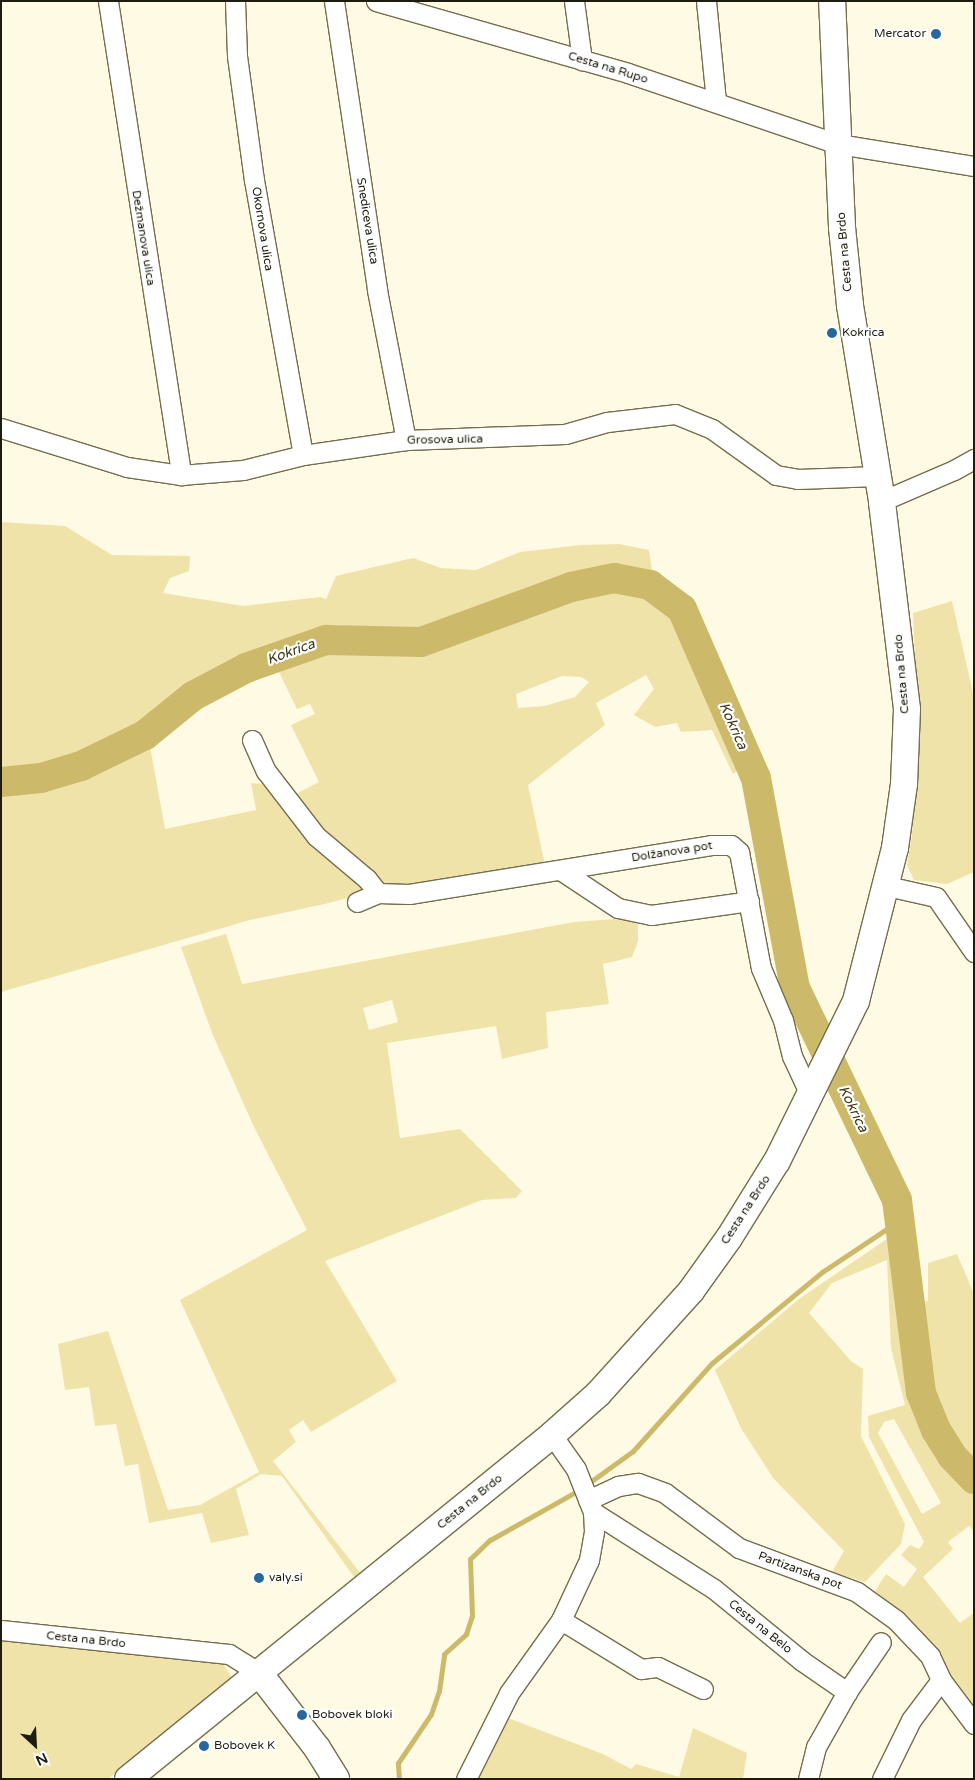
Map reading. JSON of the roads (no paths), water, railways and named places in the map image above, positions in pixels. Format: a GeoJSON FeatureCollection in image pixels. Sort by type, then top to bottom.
{"type":"FeatureCollection","features":[{"type":"Feature","properties":{"kind":"street","name":"Dežmanova ulica"},"geometry":{"type":"LineString","coordinates":[[108,1],[181,475]]}},
{"type":"Feature","properties":{"kind":"street","name":"Okornova ulica"},"geometry":{"type":"LineString","coordinates":[[235,1],[237,56],[254,180],[303,455]]}},
{"type":"Feature","properties":{"kind":"street","name":"Snediceva ulica"},"geometry":{"type":"LineString","coordinates":[[334,1],[377,290],[406,440]]}},
{"type":"Feature","properties":{"kind":"street","name":"Cesta na Rupo"},"geometry":{"type":"LineString","coordinates":[[376,1],[582,60],[716,102],[773,125],[838,144],[974,166]]}},
{"type":"Feature","properties":{"kind":"street"},"geometry":{"type":"LineString","coordinates":[[574,1],[582,60]]}},
{"type":"Feature","properties":{"kind":"street","name":"Cesta na Brdo"},"geometry":{"type":"LineString","coordinates":[[1,1630],[228,1654],[259,1673],[552,1435],[598,1394],[691,1290],[757,1195],[811,1096],[856,1001],[887,886],[895,848],[904,784],[906,710],[879,488],[850,305],[838,144],[832,1]]}},
{"type":"Feature","properties":{"kind":"street"},"geometry":{"type":"LineString","coordinates":[[707,2],[716,102]]}},
{"type":"Feature","properties":{"kind":"street","name":"Grosova ulica"},"geometry":{"type":"LineString","coordinates":[[1,428],[127,467],[181,475],[243,470],[303,455],[406,440],[564,434],[607,422],[675,414],[712,429],[776,475],[879,488]]}},
{"type":"Feature","properties":{"kind":"street"},"geometry":{"type":"LineString","coordinates":[[879,488],[954,470],[974,459]]}},
{"type":"Feature","properties":{"kind":"street"},"geometry":{"type":"LineString","coordinates":[[252,740],[266,771],[316,836],[366,878],[378,893]]}},
{"type":"Feature","properties":{"kind":"street","name":"Dolžanova pot"},"geometry":{"type":"LineString","coordinates":[[358,902],[378,893],[409,894],[562,871],[702,846],[731,845],[739,852],[761,968],[783,1020],[792,1056],[811,1096]]}},
{"type":"Feature","properties":{"kind":"street"},"geometry":{"type":"LineString","coordinates":[[562,871],[618,908],[651,915],[749,901]]}},
{"type":"Feature","properties":{"kind":"street"},"geometry":{"type":"LineString","coordinates":[[887,886],[936,897],[974,952]]}},
{"type":"Feature","properties":{"kind":"street"},"geometry":{"type":"LineString","coordinates":[[466,1779],[502,1706],[561,1620],[589,1560],[594,1531],[590,1506],[576,1469],[552,1435]]}},
{"type":"Feature","properties":{"kind":"street","name":"Partizanska pot"},"geometry":{"type":"LineString","coordinates":[[590,1506],[618,1486],[638,1483],[665,1493],[739,1548],[857,1592],[896,1620],[930,1656],[941,1680],[974,1724]]}},
{"type":"Feature","properties":{"kind":"street","name":"Cesta na Belo"},"geometry":{"type":"LineString","coordinates":[[590,1506],[714,1589],[802,1661],[847,1692]]}},
{"type":"Feature","properties":{"kind":"street"},"geometry":{"type":"LineString","coordinates":[[561,1620],[641,1669],[658,1667],[703,1689]]}},
{"type":"Feature","properties":{"kind":"street"},"geometry":{"type":"LineString","coordinates":[[808,1779],[816,1747],[847,1692],[881,1642]]}},
{"type":"Feature","properties":{"kind":"street"},"geometry":{"type":"LineString","coordinates":[[128,1779],[259,1673],[317,1748],[336,1779]]}},
{"type":"Feature","properties":{"kind":"street"},"geometry":{"type":"LineString","coordinates":[[882,1779],[911,1720],[941,1680]]}},
{"type":"Feature","properties":{"kind":"waterway","name":"Kokrica"},"geometry":{"type":"LineString","coordinates":[[1,782],[41,778],[81,766],[145,735],[193,696],[246,668],[326,640],[421,642],[571,587],[614,578],[650,585],[682,609],[756,778],[795,988],[897,1200],[921,1393],[936,1430],[952,1456],[974,1479]]}},
{"type":"Feature","properties":{"kind":"waterway"},"geometry":{"type":"LineString","coordinates":[[586,1485],[633,1451],[712,1363],[822,1272],[900,1220]]}},
{"type":"Feature","properties":{"kind":"waterway"},"geometry":{"type":"LineString","coordinates":[[399,1779],[398,1763],[431,1714],[439,1691],[444,1654],[466,1634],[472,1616],[470,1559],[490,1540],[579,1490]]}},
{"type":"Feature","properties":{"kind":"place","name":"Mercator"},"geometry":{"type":"Point","coordinates":[936,34]}},
{"type":"Feature","properties":{"kind":"place","name":"Kokrica"},"geometry":{"type":"Point","coordinates":[832,333]}},
{"type":"Feature","properties":{"kind":"place","name":"valy.si"},"geometry":{"type":"Point","coordinates":[259,1578]}},
{"type":"Feature","properties":{"kind":"place","name":"Bobovek bloki"},"geometry":{"type":"Point","coordinates":[302,1715]}},
{"type":"Feature","properties":{"kind":"place","name":"Bobovek K"},"geometry":{"type":"Point","coordinates":[204,1746]}}]}
